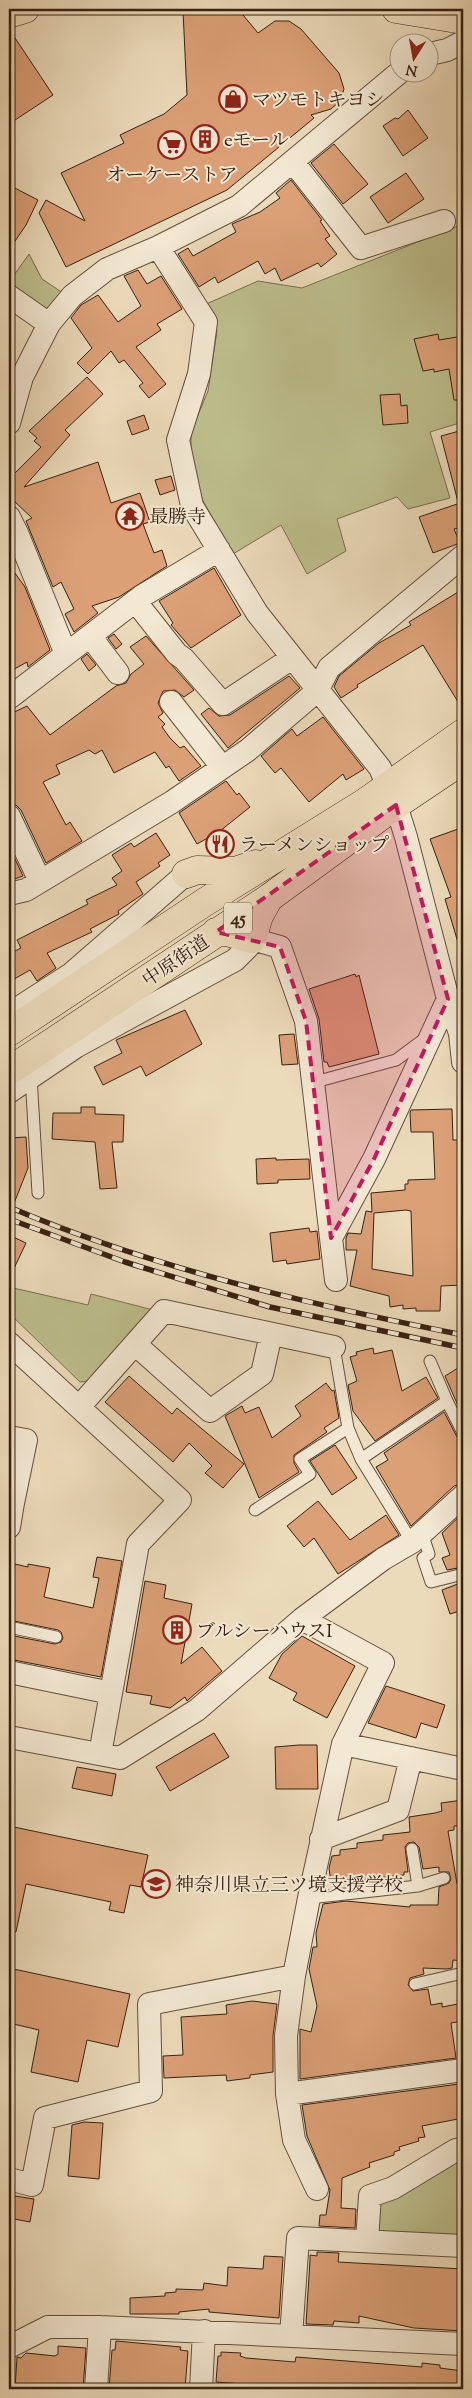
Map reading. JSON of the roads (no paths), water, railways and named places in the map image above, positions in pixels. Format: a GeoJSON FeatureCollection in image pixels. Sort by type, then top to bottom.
{"type":"FeatureCollection","features":[{"type":"Feature","properties":{"kind":"main road"},"geometry":{"type":"LineString","coordinates":[[396,9],[463,20]]}},
{"type":"Feature","properties":{"kind":"main road","name":"中原街道"},"geometry":{"type":"LineString","coordinates":[[20,1074],[216,932],[269,898],[393,796],[463,733]]}},
{"type":"Feature","properties":{"kind":"main road","name":"中原街道"},"geometry":{"type":"LineString","coordinates":[[9,1032],[328,818],[393,796],[463,760]]}},
{"type":"Feature","properties":{"kind":"main road"},"geometry":{"type":"LineString","coordinates":[[186,874],[197,870],[235,871],[283,847]]}},
{"type":"Feature","properties":{"kind":"main road"},"geometry":{"type":"LineString","coordinates":[[186,874],[197,876],[203,882],[206,896],[205,902]]}},
{"type":"Feature","properties":{"kind":"main road"},"geometry":{"type":"LineString","coordinates":[[216,932],[227,932],[252,939],[269,898]]}},
{"type":"Feature","properties":{"kind":"street"},"geometry":{"type":"LineString","coordinates":[[440,52],[463,42]]}},
{"type":"Feature","properties":{"kind":"street"},"geometry":{"type":"LineString","coordinates":[[9,423],[22,377],[48,324],[72,296],[107,269],[158,247],[239,206],[390,80]]}},
{"type":"Feature","properties":{"kind":"street"},"geometry":{"type":"LineString","coordinates":[[293,162],[362,248],[444,220]]}},
{"type":"Feature","properties":{"kind":"street"},"geometry":{"type":"LineString","coordinates":[[158,247],[206,322],[200,374],[178,440],[192,506],[257,613],[317,691],[373,757],[393,796],[448,999],[460,1033],[463,1062]]}},
{"type":"Feature","properties":{"kind":"street"},"geometry":{"type":"LineString","coordinates":[[9,296],[48,324]]}},
{"type":"Feature","properties":{"kind":"street"},"geometry":{"type":"LineString","coordinates":[[9,518],[18,533],[66,654]]}},
{"type":"Feature","properties":{"kind":"street"},"geometry":{"type":"LineString","coordinates":[[9,698],[135,601],[219,550]]}},
{"type":"Feature","properties":{"kind":"street"},"geometry":{"type":"LineString","coordinates":[[9,894],[26,890],[172,802],[248,750],[317,691],[329,668],[463,556]]}},
{"type":"Feature","properties":{"kind":"street"},"geometry":{"type":"LineString","coordinates":[[135,601],[177,654],[184,659],[224,704],[292,658]]}},
{"type":"Feature","properties":{"kind":"street"},"geometry":{"type":"LineString","coordinates":[[90,636],[118,673]]}},
{"type":"Feature","properties":{"kind":"street"},"geometry":{"type":"LineString","coordinates":[[171,702],[222,767]]}},
{"type":"Feature","properties":{"kind":"street"},"geometry":{"type":"LineString","coordinates":[[9,816],[40,881]]}},
{"type":"Feature","properties":{"kind":"street"},"geometry":{"type":"LineString","coordinates":[[9,1014],[71,974],[186,874]]}},
{"type":"Feature","properties":{"kind":"street"},"geometry":{"type":"LineString","coordinates":[[9,1092],[20,1074],[78,1046],[235,960],[248,947],[252,939],[280,947],[306,1021],[336,1280]]}},
{"type":"Feature","properties":{"kind":"street"},"geometry":{"type":"LineString","coordinates":[[331,1238],[374,1159],[448,999]]}},
{"type":"Feature","properties":{"kind":"street"},"geometry":{"type":"LineString","coordinates":[[79,1407],[164,1311],[334,1347]]}},
{"type":"Feature","properties":{"kind":"street"},"geometry":{"type":"LineString","coordinates":[[134,1344],[210,1411],[262,1374],[271,1334]]}},
{"type":"Feature","properties":{"kind":"street"},"geometry":{"type":"LineString","coordinates":[[9,1343],[180,1500],[138,1544],[100,1754]]}},
{"type":"Feature","properties":{"kind":"street"},"geometry":{"type":"LineString","coordinates":[[9,1437],[26,1440],[11,1502],[9,1527]]}},
{"type":"Feature","properties":{"kind":"street"},"geometry":{"type":"LineString","coordinates":[[9,1737],[120,1758],[197,1710],[302,1619],[383,1559],[417,1538],[463,1496]]}},
{"type":"Feature","properties":{"kind":"street"},"geometry":{"type":"LineString","coordinates":[[302,1619],[383,1663],[343,1744],[309,1898],[294,1976],[286,2036],[286,2094],[294,2140],[318,2189]]}},
{"type":"Feature","properties":{"kind":"street"},"geometry":{"type":"LineString","coordinates":[[9,1672],[110,1693]]}},
{"type":"Feature","properties":{"kind":"street"},"geometry":{"type":"LineString","coordinates":[[343,1744],[463,1769]]}},
{"type":"Feature","properties":{"kind":"street"},"geometry":{"type":"LineString","coordinates":[[321,1839],[398,1810],[411,1758]]}},
{"type":"Feature","properties":{"kind":"street"},"geometry":{"type":"LineString","coordinates":[[9,2179],[32,2185],[45,2118],[151,2091],[149,2004],[294,1976]]}},
{"type":"Feature","properties":{"kind":"street"},"geometry":{"type":"LineString","coordinates":[[286,2094],[463,2070]]}},
{"type":"Feature","properties":{"kind":"street"},"geometry":{"type":"LineString","coordinates":[[367,2241],[370,2196],[393,2188],[456,2150],[463,2148]]}},
{"type":"Feature","properties":{"kind":"street"},"geometry":{"type":"LineString","coordinates":[[291,2336],[298,2238],[463,2246]]}},
{"type":"Feature","properties":{"kind":"street"},"geometry":{"type":"LineString","coordinates":[[9,2347],[48,2327],[204,2331],[463,2344]]}},
{"type":"Feature","properties":{"kind":"street"},"geometry":{"type":"LineString","coordinates":[[96,2389],[100,2327]]}},
{"type":"Feature","properties":{"kind":"street"},"geometry":{"type":"LineString","coordinates":[[201,2389],[204,2331]]}},
{"type":"Feature","properties":{"kind":"lane"},"geometry":{"type":"LineString","coordinates":[[314,1082],[396,1060],[421,1040],[433,1035]]}},
{"type":"Feature","properties":{"kind":"lane"},"geometry":{"type":"LineString","coordinates":[[20,1074],[38,1193]]}},
{"type":"Feature","properties":{"kind":"lane"},"geometry":{"type":"LineString","coordinates":[[334,1347],[348,1428],[361,1459],[429,1554],[423,1558],[431,1582],[463,1574]]}},
{"type":"Feature","properties":{"kind":"lane"},"geometry":{"type":"LineString","coordinates":[[430,1361],[463,1433]]}},
{"type":"Feature","properties":{"kind":"lane"},"geometry":{"type":"LineString","coordinates":[[361,1459],[447,1401]]}},
{"type":"Feature","properties":{"kind":"lane"},"geometry":{"type":"LineString","coordinates":[[255,1510],[310,1474],[300,1459],[348,1428]]}},
{"type":"Feature","properties":{"kind":"lane"},"geometry":{"type":"LineString","coordinates":[[9,1628],[56,1637]]}},
{"type":"Feature","properties":{"kind":"lane"},"geometry":{"type":"LineString","coordinates":[[412,1849],[418,1886]]}},
{"type":"Feature","properties":{"kind":"lane"},"geometry":{"type":"LineString","coordinates":[[309,1898],[418,1886],[444,1878]]}},
{"type":"Feature","properties":{"kind":"lane"},"geometry":{"type":"LineString","coordinates":[[415,1984],[463,1973]]}},
{"type":"Feature","properties":{"kind":"railway"},"geometry":{"type":"LineString","coordinates":[[9,1207],[64,1229],[176,1267],[347,1311],[463,1335]]}},
{"type":"Feature","properties":{"kind":"railway"},"geometry":{"type":"LineString","coordinates":[[9,1219],[125,1262],[270,1307],[463,1348]]}},
{"type":"Feature","properties":{"kind":"place","name":"マツモトキヨシ"},"geometry":{"type":"Point","coordinates":[233,99]}},
{"type":"Feature","properties":{"kind":"place","name":"eモール"},"geometry":{"type":"Point","coordinates":[205,139]}},
{"type":"Feature","properties":{"kind":"place","name":"オーケーストア"},"geometry":{"type":"Point","coordinates":[172,145]}},
{"type":"Feature","properties":{"kind":"place","name":"最勝寺"},"geometry":{"type":"Point","coordinates":[130,516]}},
{"type":"Feature","properties":{"kind":"place","name":"ラーメンショップ"},"geometry":{"type":"Point","coordinates":[220,844]}},
{"type":"Feature","properties":{"kind":"place","name":"ブルシーハウスI"},"geometry":{"type":"Point","coordinates":[177,1630]}},
{"type":"Feature","properties":{"kind":"place","name":"神奈川県立三ツ境支援学校"},"geometry":{"type":"Point","coordinates":[156,1884]}}]}
